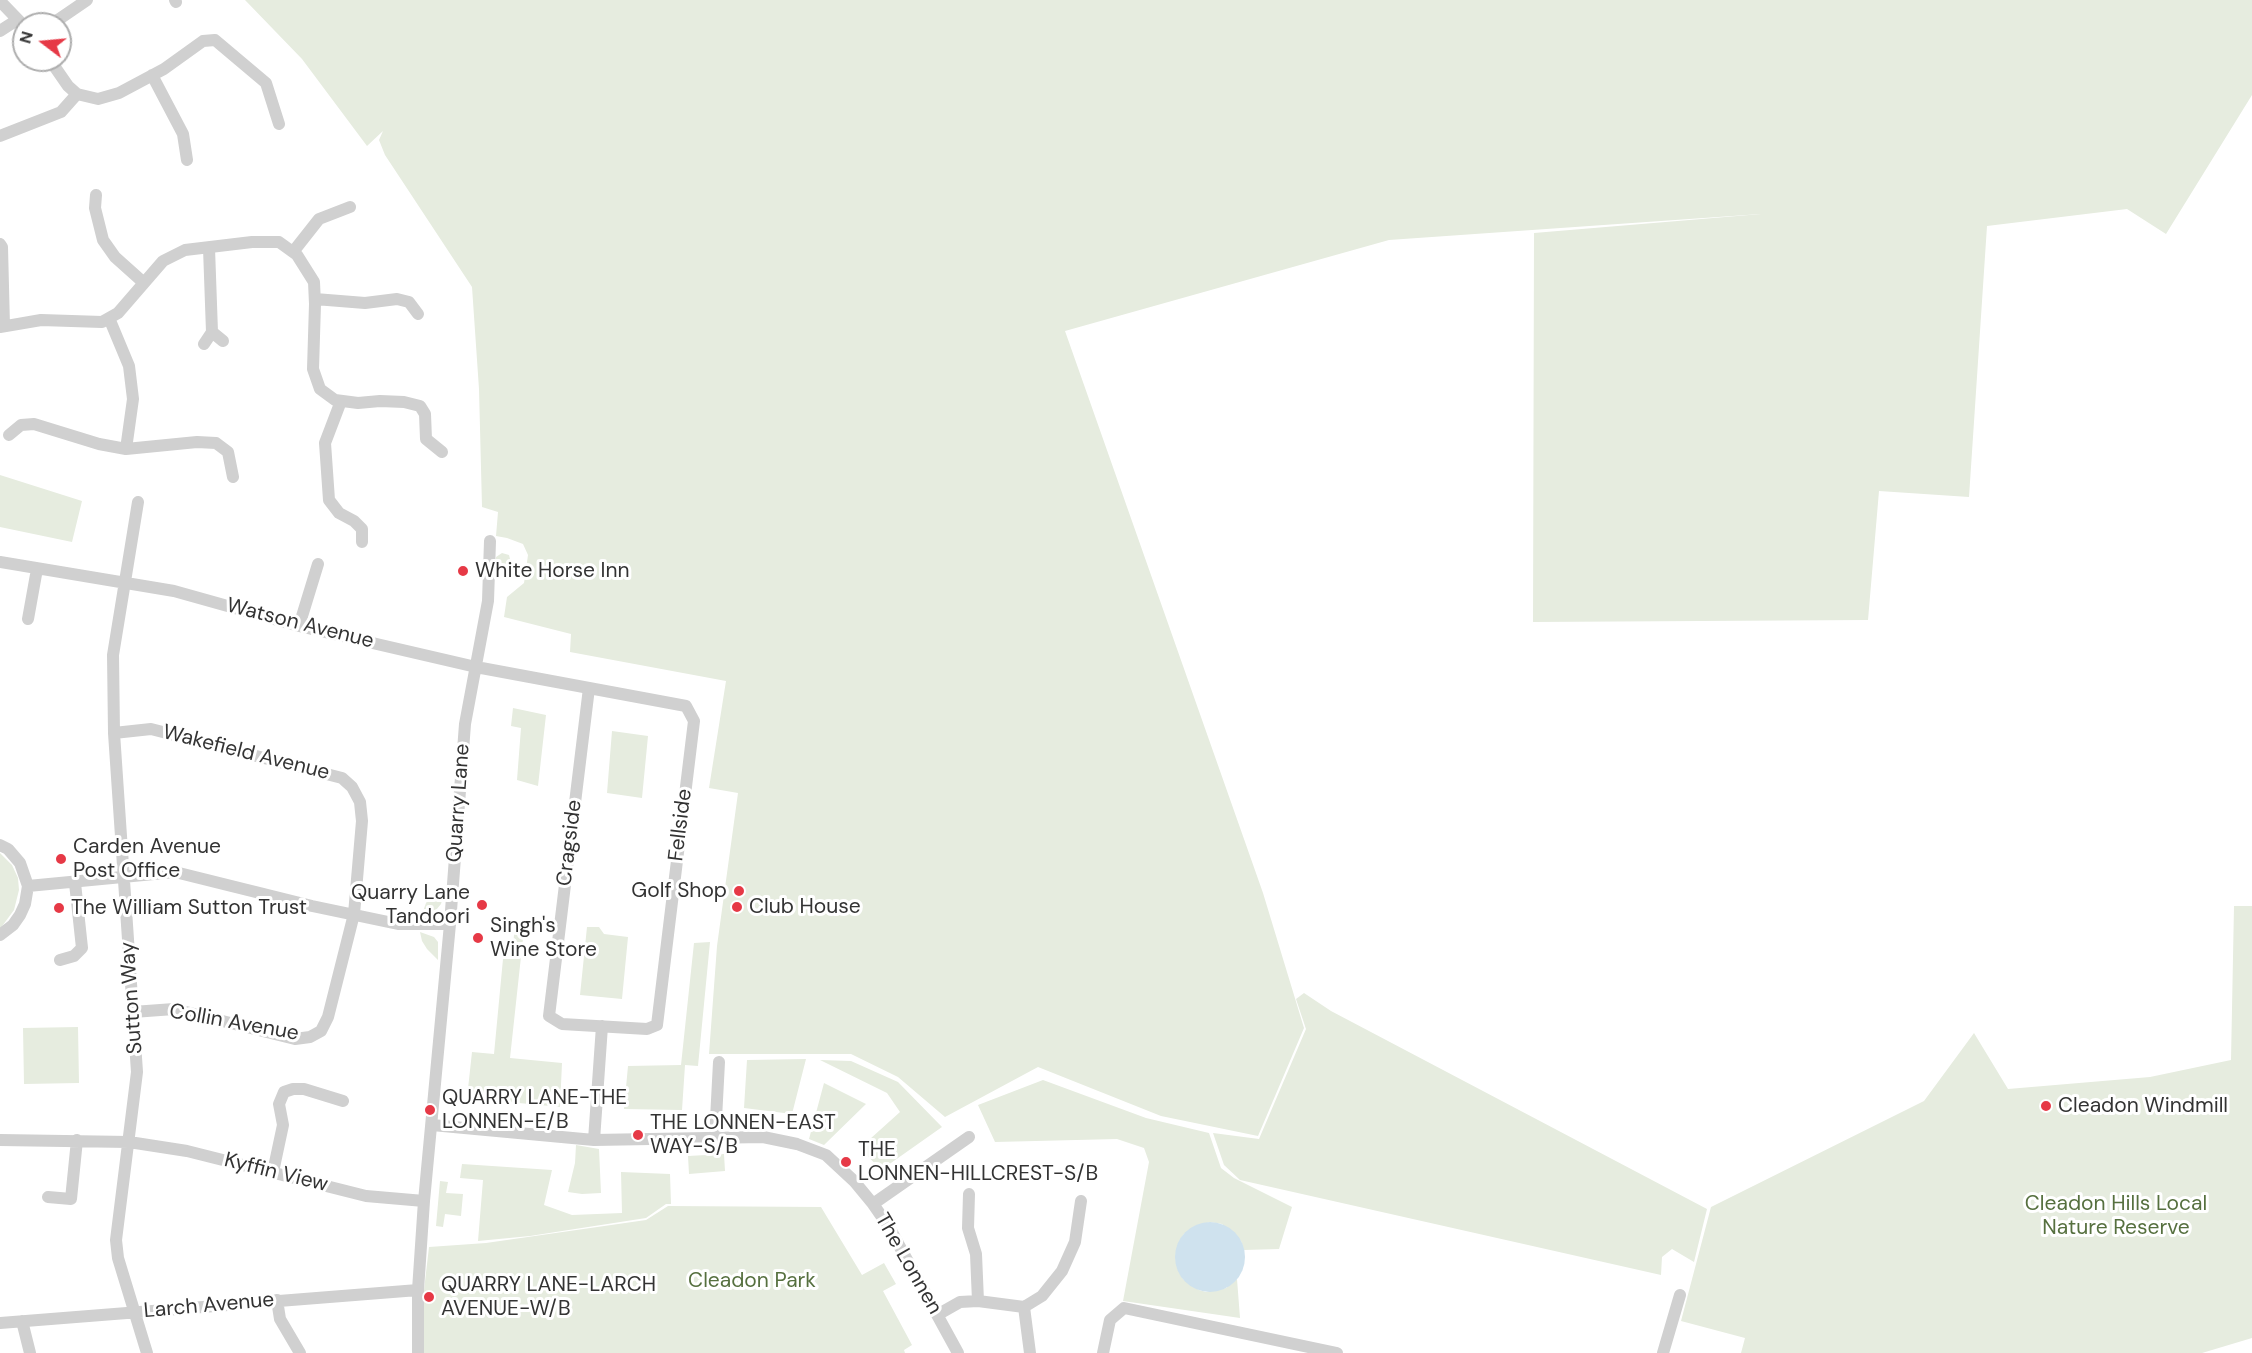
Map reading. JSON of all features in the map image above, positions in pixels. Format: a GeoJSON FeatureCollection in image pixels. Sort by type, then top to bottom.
{"type":"FeatureCollection","features":[{"type":"Feature","properties":{"kind":"street"},"geometry":{"type":"LineString","coordinates":[[70,12],[87,0]]}},
{"type":"Feature","properties":{"kind":"street"},"geometry":{"type":"LineString","coordinates":[[0,1],[12,14]]}},
{"type":"Feature","properties":{"kind":"street"},"geometry":{"type":"LineString","coordinates":[[58,72],[77,94],[98,99],[119,93],[152,75],[203,41],[215,40],[266,82],[279,124]]}},
{"type":"Feature","properties":{"kind":"street"},"geometry":{"type":"LineString","coordinates":[[152,75],[183,134],[187,159]]}},
{"type":"Feature","properties":{"kind":"street"},"geometry":{"type":"LineString","coordinates":[[0,136],[61,112],[77,94]]}},
{"type":"Feature","properties":{"kind":"street"},"geometry":{"type":"LineString","coordinates":[[96,195],[95,208],[103,240],[115,257],[144,283]]}},
{"type":"Feature","properties":{"kind":"street"},"geometry":{"type":"LineString","coordinates":[[293,252],[319,219],[350,207]]}},
{"type":"Feature","properties":{"kind":"street"},"geometry":{"type":"LineString","coordinates":[[0,244],[2,247],[2,327],[41,320],[102,322],[118,313],[163,261],[185,250],[252,242],[279,242],[297,255],[314,282],[313,369],[320,389],[341,401],[404,402],[420,406],[425,414],[426,439],[442,452]]}},
{"type":"Feature","properties":{"kind":"street"},"geometry":{"type":"LineString","coordinates":[[204,344],[212,332],[209,248]]}},
{"type":"Feature","properties":{"kind":"street"},"geometry":{"type":"LineString","coordinates":[[315,299],[365,303],[398,299],[409,302],[418,314]]}},
{"type":"Feature","properties":{"kind":"street"},"geometry":{"type":"LineString","coordinates":[[109,318],[129,366],[133,399],[126,448]]}},
{"type":"Feature","properties":{"kind":"street"},"geometry":{"type":"LineString","coordinates":[[212,332],[222,341]]}},
{"type":"Feature","properties":{"kind":"street"},"geometry":{"type":"LineString","coordinates":[[341,401],[325,443],[329,500],[339,513],[354,521],[362,529],[362,542]]}},
{"type":"Feature","properties":{"kind":"street"},"geometry":{"type":"LineString","coordinates":[[9,435],[21,425],[34,424],[99,444],[126,448],[197,442],[216,443],[228,452],[232,477]]}},
{"type":"Feature","properties":{"kind":"street","name":"Sutton Way"},"geometry":{"type":"LineString","coordinates":[[138,502],[113,655],[114,733],[137,1072],[116,1240],[118,1258],[147,1353]]}},
{"type":"Feature","properties":{"kind":"street","name":"Quarry Lane"},"geometry":{"type":"LineString","coordinates":[[417,1353],[418,1290],[424,1201],[450,924],[465,724],[489,597],[490,541]]}},
{"type":"Feature","properties":{"kind":"street","name":"Watson Avenue"},"geometry":{"type":"LineString","coordinates":[[0,562],[174,591],[299,626],[476,667],[589,688]]}},
{"type":"Feature","properties":{"kind":"street"},"geometry":{"type":"LineString","coordinates":[[299,626],[318,564]]}},
{"type":"Feature","properties":{"kind":"street"},"geometry":{"type":"LineString","coordinates":[[28,619],[37,569]]}},
{"type":"Feature","properties":{"kind":"street","name":"Cragside"},"geometry":{"type":"LineString","coordinates":[[589,688],[549,1016],[562,1024],[602,1026]]}},
{"type":"Feature","properties":{"kind":"street","name":"Fellside"},"geometry":{"type":"LineString","coordinates":[[589,688],[686,706],[694,721],[657,1025],[647,1029],[602,1026]]}},
{"type":"Feature","properties":{"kind":"street","name":"Wakefield Avenue"},"geometry":{"type":"LineString","coordinates":[[114,733],[151,729],[342,778],[352,787],[360,802],[362,821],[354,915]]}},
{"type":"Feature","properties":{"kind":"street"},"geometry":{"type":"LineString","coordinates":[[0,845],[8,849],[20,863],[28,886],[25,904],[20,915],[13,925],[0,935]]}},
{"type":"Feature","properties":{"kind":"street"},"geometry":{"type":"LineString","coordinates":[[28,886],[175,872],[312,906],[398,924],[450,924]]}},
{"type":"Feature","properties":{"kind":"street"},"geometry":{"type":"LineString","coordinates":[[60,960],[74,956],[82,948],[75,883]]}},
{"type":"Feature","properties":{"kind":"street","name":"Collin Avenue"},"geometry":{"type":"LineString","coordinates":[[133,1012],[174,1009],[295,1039],[310,1037],[321,1031],[328,1017],[354,915]]}},
{"type":"Feature","properties":{"kind":"street"},"geometry":{"type":"LineString","coordinates":[[594,1140],[602,1026]]}},
{"type":"Feature","properties":{"kind":"street"},"geometry":{"type":"LineString","coordinates":[[714,1138],[719,1062]]}},
{"type":"Feature","properties":{"kind":"street"},"geometry":{"type":"LineString","coordinates":[[273,1172],[283,1125],[279,1104],[284,1092],[304,1089],[344,1101]]}},
{"type":"Feature","properties":{"kind":"street","name":"The Lonnen"},"geometry":{"type":"LineString","coordinates":[[432,1125],[594,1140],[763,1137],[797,1144],[826,1155],[854,1181],[889,1227],[958,1353]]}},
{"type":"Feature","properties":{"kind":"street"},"geometry":{"type":"LineString","coordinates":[[873,1204],[969,1137]]}},
{"type":"Feature","properties":{"kind":"street","name":"Kyffin View"},"geometry":{"type":"LineString","coordinates":[[0,1140],[129,1142],[187,1151],[366,1196],[424,1201]]}},
{"type":"Feature","properties":{"kind":"street"},"geometry":{"type":"LineString","coordinates":[[48,1197],[71,1199],[77,1140]]}},
{"type":"Feature","properties":{"kind":"street"},"geometry":{"type":"LineString","coordinates":[[969,1194],[968,1228],[976,1254],[978,1301]]}},
{"type":"Feature","properties":{"kind":"street"},"geometry":{"type":"LineString","coordinates":[[937,1315],[960,1302],[978,1301],[1024,1307],[1042,1296],[1062,1271],[1075,1242],[1081,1201]]}},
{"type":"Feature","properties":{"kind":"street","name":"Larch Avenue"},"geometry":{"type":"LineString","coordinates":[[0,1323],[418,1290]]}},
{"type":"Feature","properties":{"kind":"street"},"geometry":{"type":"LineString","coordinates":[[1664,1353],[1680,1295]]}},
{"type":"Feature","properties":{"kind":"street"},"geometry":{"type":"LineString","coordinates":[[277,1300],[280,1319],[300,1353]]}},
{"type":"Feature","properties":{"kind":"street"},"geometry":{"type":"LineString","coordinates":[[1024,1307],[1030,1353]]}},
{"type":"Feature","properties":{"kind":"street"},"geometry":{"type":"LineString","coordinates":[[1103,1353],[1110,1320],[1124,1308],[1337,1353]]}},
{"type":"Feature","properties":{"kind":"street"},"geometry":{"type":"LineString","coordinates":[[21,1321],[30,1353]]}},
{"type":"Feature","properties":{"kind":"green space"},"geometry":{"type":"Polygon","coordinates":[[[245,0],[2252,0],[2252,95],[2166,234],[2127,209],[1987,226],[1969,497],[1879,491],[1868,620],[1533,622],[1534,233],[1761,214],[1389,240],[1065,331],[1263,893],[1304,1028],[1258,1136],[1161,1116],[1038,1067],[945,1117],[898,1077],[851,1054],[709,1054],[717,946],[738,793],[709,788],[726,681],[570,652],[571,634],[504,617],[507,597],[524,583],[528,555],[523,544],[496,536],[498,512],[482,507],[479,389],[472,287],[385,155],[379,140],[383,131],[367,146],[302,59],[245,0]]]}},
{"type":"Feature","properties":{"kind":"green space"},"geometry":{"type":"Polygon","coordinates":[[[0,475],[82,501],[72,542],[0,527],[0,475]]]}},
{"type":"Feature","properties":{"kind":"green space"},"geometry":{"type":"Polygon","coordinates":[[[502,553],[509,555],[511,563],[497,578],[495,577],[496,557],[502,553]]]}},
{"type":"Feature","properties":{"kind":"green space"},"geometry":{"type":"Polygon","coordinates":[[[513,708],[546,715],[538,786],[517,780],[521,728],[511,726],[513,708]]]}},
{"type":"Feature","properties":{"kind":"green space"},"geometry":{"type":"Polygon","coordinates":[[[612,731],[648,736],[642,798],[607,793],[612,731]]]}},
{"type":"Feature","properties":{"kind":"green space"},"geometry":{"type":"Polygon","coordinates":[[[0,853],[12,865],[18,878],[19,890],[14,910],[0,929],[0,853]]]}},
{"type":"Feature","properties":{"kind":"green space"},"geometry":{"type":"Polygon","coordinates":[[[442,888],[441,904],[436,910],[422,914],[426,903],[442,888]]]}},
{"type":"Feature","properties":{"kind":"green space","name":"Cleadon Hills Local Nature Reserve"},"geometry":{"type":"Polygon","coordinates":[[[2234,906],[2252,906],[2252,1338],[2202,1353],[1741,1353],[1745,1338],[1681,1321],[1711,1207],[1924,1101],[1974,1033],[2008,1089],[2150,1077],[2231,1060],[2234,906]]]}},
{"type":"Feature","properties":{"kind":"green space"},"geometry":{"type":"Polygon","coordinates":[[[587,927],[599,927],[604,934],[628,937],[622,999],[580,995],[587,927]]]}},
{"type":"Feature","properties":{"kind":"green space"},"geometry":{"type":"Polygon","coordinates":[[[518,929],[524,929],[510,1058],[562,1063],[560,1107],[467,1098],[472,1052],[494,1054],[503,959],[512,959],[514,935],[518,929]]]}},
{"type":"Feature","properties":{"kind":"green space"},"geometry":{"type":"Polygon","coordinates":[[[420,932],[434,937],[438,942],[438,960],[427,949],[420,932]]]}},
{"type":"Feature","properties":{"kind":"green space"},"geometry":{"type":"Polygon","coordinates":[[[710,942],[698,1066],[685,1065],[682,1110],[624,1109],[628,1066],[681,1065],[694,943],[710,942]]]}},
{"type":"Feature","properties":{"kind":"green space"},"geometry":{"type":"Polygon","coordinates":[[[1304,993],[1331,1011],[1707,1209],[1694,1262],[1672,1249],[1662,1257],[1661,1275],[1240,1180],[1224,1165],[1213,1133],[1259,1139],[1306,1029],[1296,999],[1304,993]]]}},
{"type":"Feature","properties":{"kind":"green space"},"geometry":{"type":"Polygon","coordinates":[[[78,1027],[79,1083],[24,1084],[23,1028],[78,1027]]]}},
{"type":"Feature","properties":{"kind":"green space"},"geometry":{"type":"Polygon","coordinates":[[[806,1059],[792,1114],[744,1108],[747,1060],[806,1059]]]}},
{"type":"Feature","properties":{"kind":"green space"},"geometry":{"type":"Polygon","coordinates":[[[820,1060],[851,1061],[898,1082],[942,1127],[881,1170],[860,1148],[900,1112],[887,1093],[820,1060]]]}},
{"type":"Feature","properties":{"kind":"green space"},"geometry":{"type":"Polygon","coordinates":[[[1043,1080],[1146,1118],[1209,1133],[1221,1168],[1234,1178],[1292,1207],[1279,1249],[1244,1250],[1241,1241],[1222,1224],[1209,1222],[1184,1234],[1180,1240],[1176,1263],[1183,1279],[1199,1290],[1206,1292],[1226,1288],[1237,1279],[1240,1318],[1123,1301],[1149,1162],[1144,1148],[1117,1139],[995,1142],[978,1105],[1043,1080]]]}},
{"type":"Feature","properties":{"kind":"green space"},"geometry":{"type":"Polygon","coordinates":[[[824,1083],[866,1104],[824,1145],[809,1139],[824,1083]]]}},
{"type":"Feature","properties":{"kind":"green space"},"geometry":{"type":"Polygon","coordinates":[[[576,1145],[599,1149],[601,1193],[568,1192],[575,1163],[576,1145]]]}},
{"type":"Feature","properties":{"kind":"green space"},"geometry":{"type":"Polygon","coordinates":[[[724,1154],[725,1171],[689,1174],[688,1156],[724,1154]]]}},
{"type":"Feature","properties":{"kind":"green space"},"geometry":{"type":"Polygon","coordinates":[[[462,1164],[552,1170],[544,1205],[572,1215],[622,1213],[621,1172],[670,1174],[671,1204],[666,1204],[646,1218],[530,1236],[478,1241],[483,1180],[460,1178],[462,1164]]]}},
{"type":"Feature","properties":{"kind":"green space"},"geometry":{"type":"Polygon","coordinates":[[[440,1181],[448,1182],[446,1193],[463,1194],[461,1216],[445,1214],[443,1227],[436,1226],[440,1181]]]}},
{"type":"Feature","properties":{"kind":"green space","name":"Cleadon Park"},"geometry":{"type":"Polygon","coordinates":[[[668,1206],[821,1207],[862,1275],[884,1263],[896,1284],[883,1291],[912,1345],[904,1350],[905,1353],[423,1353],[424,1290],[429,1247],[486,1243],[646,1220],[668,1206]]]}},
{"type":"Feature","properties":{"kind":"water"},"geometry":{"type":"Polygon","coordinates":[[[1210,1222],[1223,1225],[1235,1232],[1242,1244],[1245,1257],[1242,1270],[1235,1282],[1223,1289],[1210,1292],[1197,1289],[1185,1282],[1178,1270],[1175,1257],[1178,1244],[1185,1232],[1197,1225],[1210,1222]]]}},
{"type":"Feature","properties":{"kind":"place","name":"White Horse Inn"},"geometry":{"type":"Point","coordinates":[463,571]}},
{"type":"Feature","properties":{"kind":"place","name":"Carden Avenue Post Office"},"geometry":{"type":"Point","coordinates":[61,859]}},
{"type":"Feature","properties":{"kind":"place","name":"Golf Shop"},"geometry":{"type":"Point","coordinates":[739,891]}},
{"type":"Feature","properties":{"kind":"place","name":"Quarry Lane Tandoori"},"geometry":{"type":"Point","coordinates":[482,905]}},
{"type":"Feature","properties":{"kind":"place","name":"Club House"},"geometry":{"type":"Point","coordinates":[737,907]}},
{"type":"Feature","properties":{"kind":"place","name":"The William Sutton Trust"},"geometry":{"type":"Point","coordinates":[59,908]}},
{"type":"Feature","properties":{"kind":"place","name":"Singh's Wine Store"},"geometry":{"type":"Point","coordinates":[478,938]}},
{"type":"Feature","properties":{"kind":"place","name":"Cleadon Windmill"},"geometry":{"type":"Point","coordinates":[2046,1106]}},
{"type":"Feature","properties":{"kind":"place","name":"QUARRY LANE-THE LONNEN-E/B"},"geometry":{"type":"Point","coordinates":[430,1110]}},
{"type":"Feature","properties":{"kind":"place","name":"THE LONNEN-EAST WAY-S/B"},"geometry":{"type":"Point","coordinates":[638,1135]}},
{"type":"Feature","properties":{"kind":"place","name":"THE LONNEN-HILLCREST-S/B"},"geometry":{"type":"Point","coordinates":[846,1162]}},
{"type":"Feature","properties":{"kind":"place","name":"QUARRY LANE-LARCH AVENUE-W/B"},"geometry":{"type":"Point","coordinates":[429,1297]}}]}
